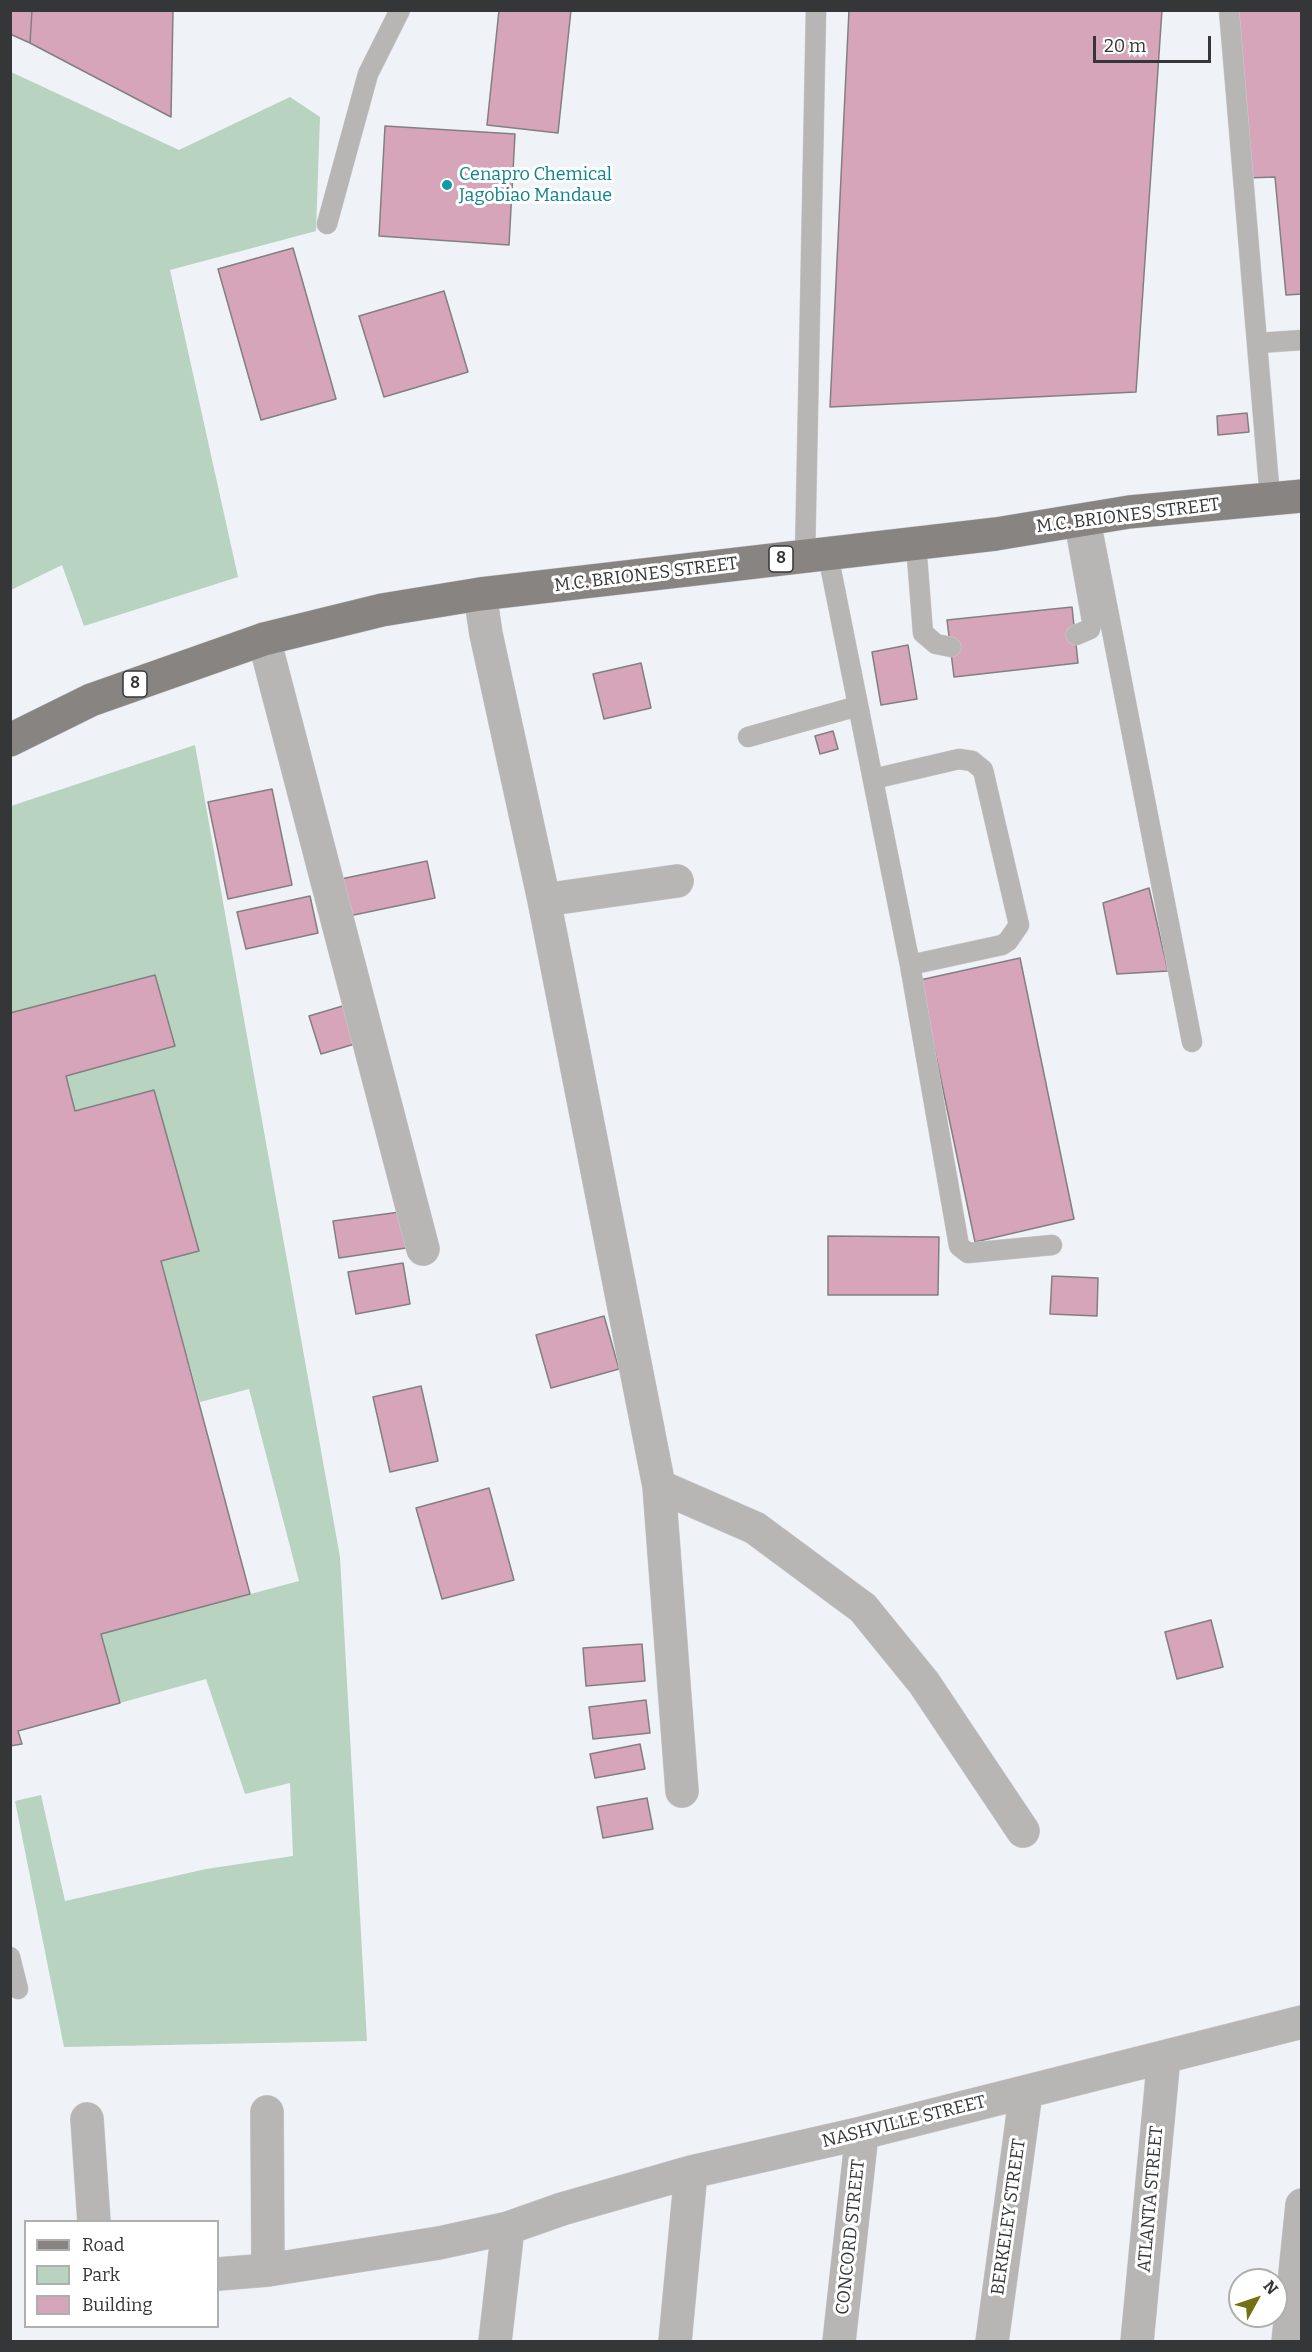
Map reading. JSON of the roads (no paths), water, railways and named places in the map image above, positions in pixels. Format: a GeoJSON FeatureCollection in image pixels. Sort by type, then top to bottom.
{"type":"FeatureCollection","features":[{"type":"Feature","properties":{"kind":"main road","name":"M.C. BRIONES STREET"},"geometry":{"type":"LineString","coordinates":[[10,740],[91,700],[264,639],[382,610],[480,594],[996,534],[1082,519],[1286,497]]}},
{"type":"Feature","properties":{"kind":"street"},"geometry":{"type":"LineString","coordinates":[[480,594],[488,645],[544,900],[659,1486],[682,1791]]}},
{"type":"Feature","properties":{"kind":"street"},"geometry":{"type":"LineString","coordinates":[[264,639],[423,1249]]}},
{"type":"Feature","properties":{"kind":"street"},"geometry":{"type":"LineString","coordinates":[[544,900],[677,881]]}},
{"type":"Feature","properties":{"kind":"street"},"geometry":{"type":"LineString","coordinates":[[659,1486],[755,1528],[863,1608],[924,1683],[1023,1831]]}},
{"type":"Feature","properties":{"kind":"street","name":"NASHVILLE STREET"},"geometry":{"type":"LineString","coordinates":[[219,2274],[268,2270],[439,2243],[508,2228],[562,2209],[691,2172],[862,2133],[1302,2022]]}},
{"type":"Feature","properties":{"kind":"street","name":"ATLANTA STREET"},"geometry":{"type":"LineString","coordinates":[[1137,2342],[1164,2057]]}},
{"type":"Feature","properties":{"kind":"street","name":"BERKELEY STREET"},"geometry":{"type":"LineString","coordinates":[[992,2342],[1026,2092]]}},
{"type":"Feature","properties":{"kind":"street"},"geometry":{"type":"LineString","coordinates":[[267,2112],[268,2270]]}},
{"type":"Feature","properties":{"kind":"street"},"geometry":{"type":"LineString","coordinates":[[87,2119],[94,2220]]}},
{"type":"Feature","properties":{"kind":"street","name":"CONCORD STREET"},"geometry":{"type":"LineString","coordinates":[[839,2342],[862,2133]]}},
{"type":"Feature","properties":{"kind":"street"},"geometry":{"type":"LineString","coordinates":[[675,2342],[691,2172]]}},
{"type":"Feature","properties":{"kind":"street"},"geometry":{"type":"LineString","coordinates":[[1288,2342],[1302,2205]]}},
{"type":"Feature","properties":{"kind":"street"},"geometry":{"type":"LineString","coordinates":[[495,2342],[508,2228]]}},
{"type":"Feature","properties":{"kind":"lane"},"geometry":{"type":"LineString","coordinates":[[327,224],[368,74],[400,10]]}},
{"type":"Feature","properties":{"kind":"lane"},"geometry":{"type":"LineString","coordinates":[[816,10],[816,556],[858,706],[910,965],[959,1246],[968,1253],[1052,1245]]}},
{"type":"Feature","properties":{"kind":"lane"},"geometry":{"type":"LineString","coordinates":[[1229,10],[1258,343],[1286,497]]}},
{"type":"Feature","properties":{"kind":"lane"},"geometry":{"type":"LineString","coordinates":[[1258,343],[1302,340]]}},
{"type":"Feature","properties":{"kind":"lane"},"geometry":{"type":"LineString","coordinates":[[1076,635],[1090,629],[1092,621],[1082,519]]}},
{"type":"Feature","properties":{"kind":"lane"},"geometry":{"type":"LineString","coordinates":[[1082,519],[1192,1042]]}},
{"type":"Feature","properties":{"kind":"lane"},"geometry":{"type":"LineString","coordinates":[[916,543],[923,633],[936,644],[951,647]]}},
{"type":"Feature","properties":{"kind":"lane"},"geometry":{"type":"LineString","coordinates":[[748,736],[858,706]]}},
{"type":"Feature","properties":{"kind":"lane"},"geometry":{"type":"LineString","coordinates":[[873,779],[959,759],[972,761],[983,770],[1018,925],[1008,941],[1002,945],[910,965]]}},
{"type":"Feature","properties":{"kind":"lane"},"geometry":{"type":"LineString","coordinates":[[10,1957],[18,1989]]}},
{"type":"Feature","properties":{"kind":"place","name":"Cenapro Chemical Jagobiao Mandaue"},"geometry":{"type":"Point","coordinates":[447,185]}}]}
